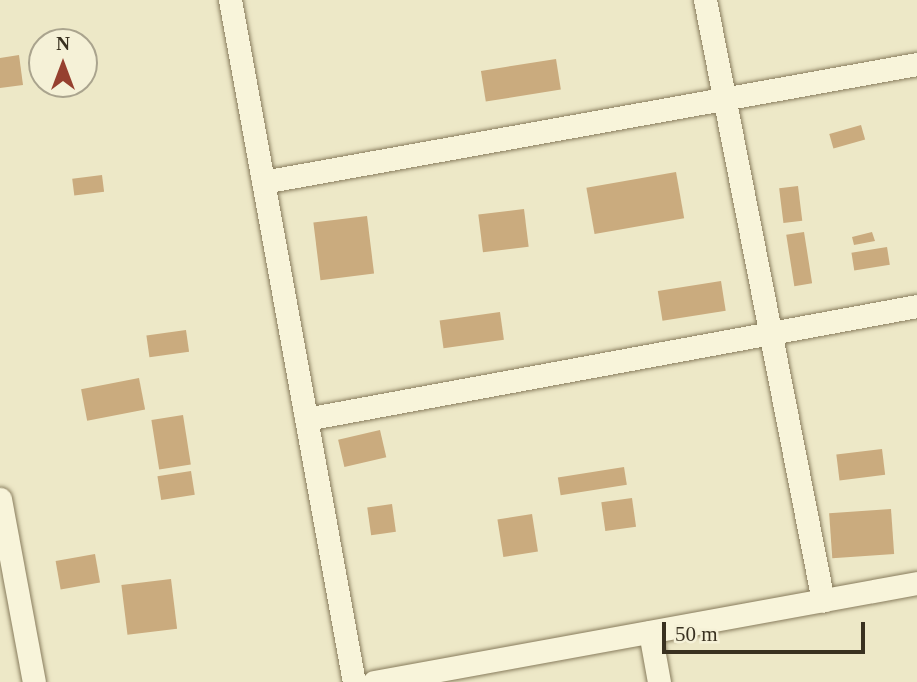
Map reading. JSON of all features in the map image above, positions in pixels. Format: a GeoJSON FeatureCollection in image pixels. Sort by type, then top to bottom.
{"type":"FeatureCollection","features":[{"type":"Feature","properties":{"kind":"street"},"geometry":{"type":"LineString","coordinates":[[230,0],[354,682]]}},
{"type":"Feature","properties":{"kind":"street"},"geometry":{"type":"LineString","coordinates":[[705,0],[823,601]]}},
{"type":"Feature","properties":{"kind":"street"},"geometry":{"type":"LineString","coordinates":[[263,182],[917,64]]}},
{"type":"Feature","properties":{"kind":"street"},"geometry":{"type":"LineString","coordinates":[[306,419],[917,306]]}},
{"type":"Feature","properties":{"kind":"street"},"geometry":{"type":"LineString","coordinates":[[0,499],[34,682]]}},
{"type":"Feature","properties":{"kind":"street"},"geometry":{"type":"LineString","coordinates":[[374,682],[917,583]]}},
{"type":"Feature","properties":{"kind":"street"},"geometry":{"type":"LineString","coordinates":[[650,632],[659,682]]}},
{"type":"Feature","properties":{"kind":"building"},"geometry":{"type":"Polygon","coordinates":[[[19,55],[23,85],[0,88],[0,58],[19,55]]]}},
{"type":"Feature","properties":{"kind":"building"},"geometry":{"type":"Polygon","coordinates":[[[556,59],[561,90],[486,102],[481,71],[556,59]]]}},
{"type":"Feature","properties":{"kind":"building"},"geometry":{"type":"Polygon","coordinates":[[[861,125],[865,139],[833,149],[829,134],[861,125]]]}},
{"type":"Feature","properties":{"kind":"building"},"geometry":{"type":"Polygon","coordinates":[[[676,172],[684,218],[595,234],[586,188],[676,172]]]}},
{"type":"Feature","properties":{"kind":"building"},"geometry":{"type":"Polygon","coordinates":[[[102,175],[104,192],[74,196],[72,179],[102,175]]]}},
{"type":"Feature","properties":{"kind":"building"},"geometry":{"type":"Polygon","coordinates":[[[798,186],[802,221],[783,223],[779,188],[798,186]]]}},
{"type":"Feature","properties":{"kind":"building"},"geometry":{"type":"Polygon","coordinates":[[[524,209],[529,247],[483,252],[478,215],[524,209]]]}},
{"type":"Feature","properties":{"kind":"building"},"geometry":{"type":"Polygon","coordinates":[[[367,216],[374,274],[320,280],[313,223],[367,216]]]}},
{"type":"Feature","properties":{"kind":"building"},"geometry":{"type":"Polygon","coordinates":[[[804,232],[812,283],[794,286],[786,235],[804,232]]]}},
{"type":"Feature","properties":{"kind":"building"},"geometry":{"type":"Polygon","coordinates":[[[872,232],[875,241],[854,245],[852,237],[872,232]]]}},
{"type":"Feature","properties":{"kind":"building"},"geometry":{"type":"Polygon","coordinates":[[[887,247],[890,265],[854,270],[851,253],[887,247]]]}},
{"type":"Feature","properties":{"kind":"building"},"geometry":{"type":"Polygon","coordinates":[[[721,281],[726,311],[662,321],[658,291],[721,281]]]}},
{"type":"Feature","properties":{"kind":"building"},"geometry":{"type":"Polygon","coordinates":[[[500,312],[504,340],[443,348],[440,320],[500,312]]]}},
{"type":"Feature","properties":{"kind":"building"},"geometry":{"type":"Polygon","coordinates":[[[186,330],[189,352],[149,357],[146,336],[186,330]]]}},
{"type":"Feature","properties":{"kind":"building"},"geometry":{"type":"Polygon","coordinates":[[[139,378],[145,409],[87,421],[81,389],[139,378]]]}},
{"type":"Feature","properties":{"kind":"building"},"geometry":{"type":"Polygon","coordinates":[[[183,415],[191,464],[159,469],[151,420],[183,415]]]}},
{"type":"Feature","properties":{"kind":"building"},"geometry":{"type":"Polygon","coordinates":[[[380,430],[386,457],[344,467],[338,440],[380,430]]]}},
{"type":"Feature","properties":{"kind":"building"},"geometry":{"type":"Polygon","coordinates":[[[882,449],[885,475],[840,480],[836,455],[882,449]]]}},
{"type":"Feature","properties":{"kind":"building"},"geometry":{"type":"Polygon","coordinates":[[[624,467],[627,485],[561,495],[558,477],[624,467]]]}},
{"type":"Feature","properties":{"kind":"building"},"geometry":{"type":"Polygon","coordinates":[[[191,471],[195,495],[161,500],[157,476],[191,471]]]}},
{"type":"Feature","properties":{"kind":"building"},"geometry":{"type":"Polygon","coordinates":[[[632,498],[636,527],[605,531],[601,502],[632,498]]]}},
{"type":"Feature","properties":{"kind":"building"},"geometry":{"type":"Polygon","coordinates":[[[392,504],[396,532],[371,535],[367,507],[392,504]]]}},
{"type":"Feature","properties":{"kind":"building"},"geometry":{"type":"Polygon","coordinates":[[[891,509],[894,554],[832,558],[829,513],[891,509]]]}},
{"type":"Feature","properties":{"kind":"building"},"geometry":{"type":"Polygon","coordinates":[[[532,514],[538,552],[503,557],[497,519],[532,514]]]}},
{"type":"Feature","properties":{"kind":"building"},"geometry":{"type":"Polygon","coordinates":[[[95,554],[100,583],[61,590],[56,561],[95,554]]]}},
{"type":"Feature","properties":{"kind":"building"},"geometry":{"type":"Polygon","coordinates":[[[171,579],[177,629],[127,635],[121,585],[171,579]]]}}]}
